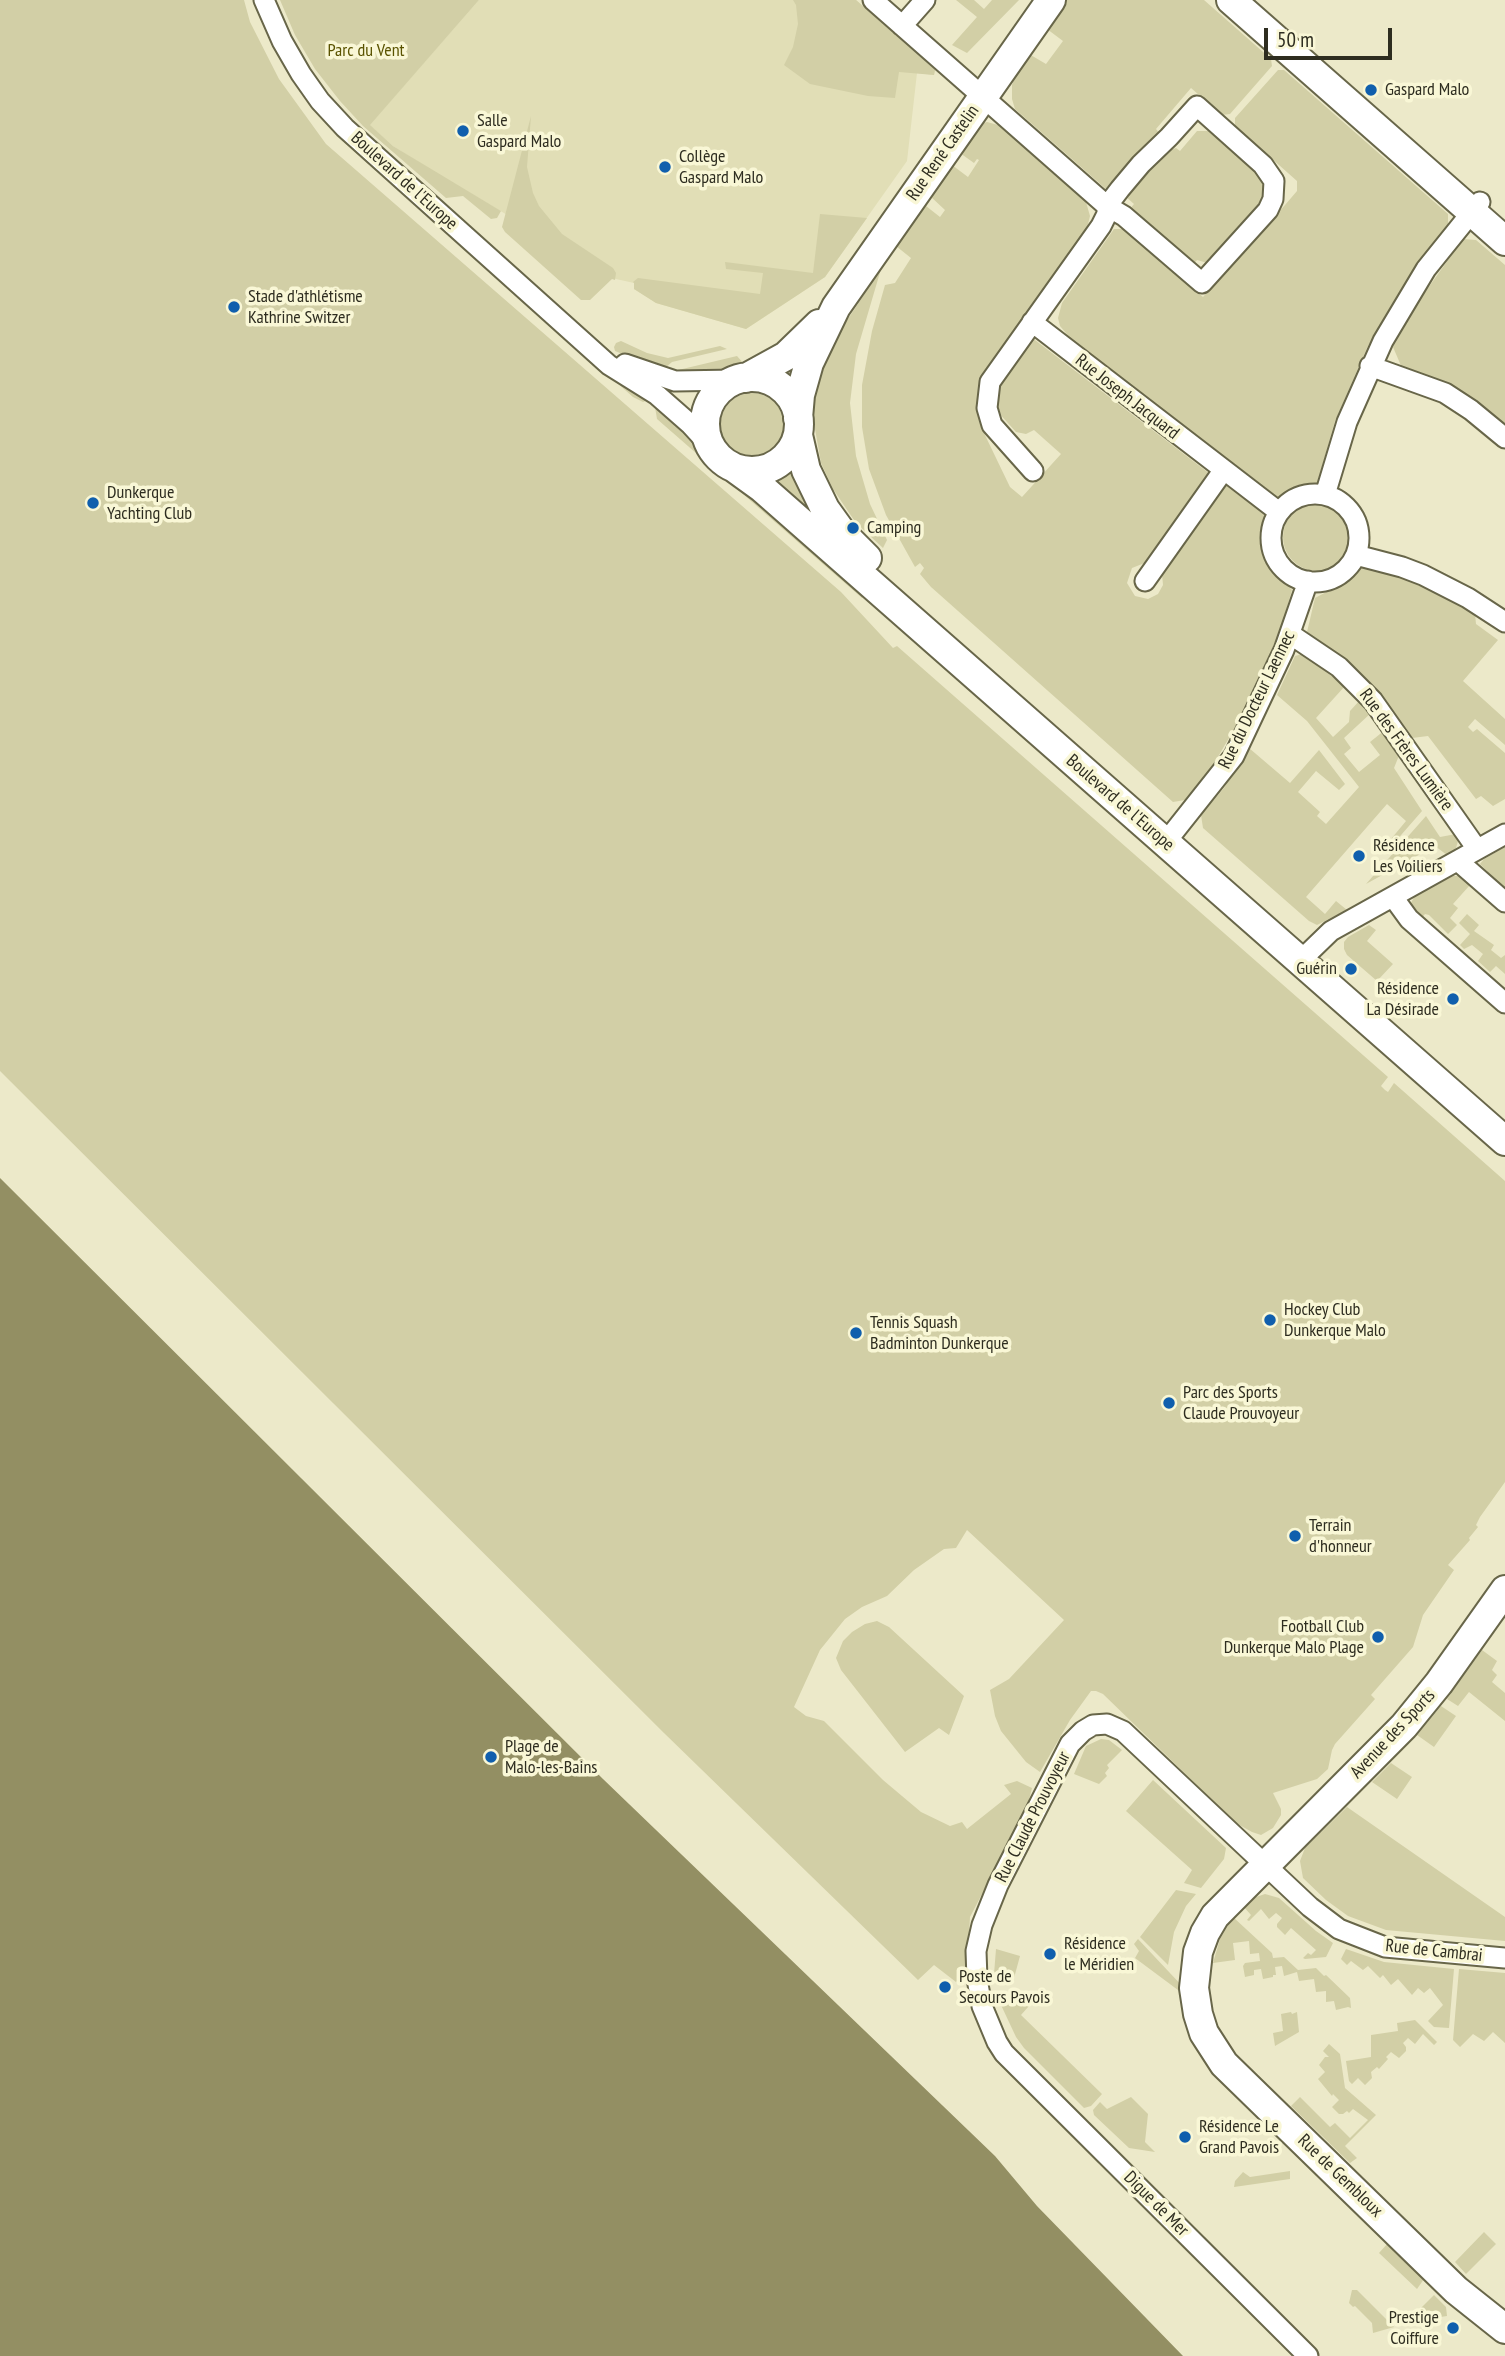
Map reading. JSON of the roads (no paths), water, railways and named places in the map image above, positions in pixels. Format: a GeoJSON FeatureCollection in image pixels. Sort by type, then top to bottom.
{"type":"FeatureCollection","features":[{"type":"Feature","properties":{"kind":"street","name":"Boulevard de l'Europe"},"geometry":{"type":"LineString","coordinates":[[264,0],[282,41],[301,74],[320,101],[354,137],[618,372],[657,395],[712,448]]}},
{"type":"Feature","properties":{"kind":"street"},"geometry":{"type":"LineString","coordinates":[[873,0],[1107,206],[1124,216],[1202,283],[1268,210],[1275,187],[1269,171],[1197,106],[1141,164],[1107,206],[1104,222],[993,375],[986,399],[992,425],[1033,471]]}},
{"type":"Feature","properties":{"kind":"street"},"geometry":{"type":"LineString","coordinates":[[902,26],[925,0]]}},
{"type":"Feature","properties":{"kind":"street","name":"Rue René Castelin"},"geometry":{"type":"LineString","coordinates":[[798,426],[804,377],[813,352],[836,307],[1051,0]]}},
{"type":"Feature","properties":{"kind":"street"},"geometry":{"type":"LineString","coordinates":[[1231,0],[1476,206],[1505,223]]}},
{"type":"Feature","properties":{"kind":"street"},"geometry":{"type":"LineString","coordinates":[[1250,0],[1476,206],[1505,241]]}},
{"type":"Feature","properties":{"kind":"street"},"geometry":{"type":"LineString","coordinates":[[1325,495],[1347,422],[1370,366],[1426,269],[1476,206]]}},
{"type":"Feature","properties":{"kind":"street","name":"Rue René Castelin"},"geometry":{"type":"LineString","coordinates":[[741,379],[774,364],[793,350],[836,307]]}},
{"type":"Feature","properties":{"kind":"street","name":"Rue Joseph Jacquard"},"geometry":{"type":"LineString","coordinates":[[1032,322],[1279,512]]}},
{"type":"Feature","properties":{"kind":"street","name":"Boulevard de l'Europe"},"geometry":{"type":"LineString","coordinates":[[578,334],[623,363],[657,376],[684,382],[741,379]]}},
{"type":"Feature","properties":{"kind":"street"},"geometry":{"type":"LineString","coordinates":[[1370,366],[1445,393],[1505,438]]}},
{"type":"Feature","properties":{"kind":"street"},"geometry":{"type":"LineString","coordinates":[[741,379],[765,379],[782,388],[792,399],[798,426],[790,452],[771,467],[752,471],[733,467],[721,459],[712,448],[706,430],[708,411],[717,394],[741,379]]}},
{"type":"Feature","properties":{"kind":"street","name":"Boulevard de l'Europe"},"geometry":{"type":"LineString","coordinates":[[798,426],[801,456],[816,492],[829,516],[853,545],[1170,836]]}},
{"type":"Feature","properties":{"kind":"street","name":"Boulevard de l'Europe"},"geometry":{"type":"LineString","coordinates":[[733,467],[1170,836],[1305,955],[1505,1141]]}},
{"type":"Feature","properties":{"kind":"street"},"geometry":{"type":"LineString","coordinates":[[1145,581],[1223,471]]}},
{"type":"Feature","properties":{"kind":"street"},"geometry":{"type":"LineString","coordinates":[[1312,494],[1325,495],[1340,501],[1354,518],[1359,533],[1356,555],[1347,568],[1334,577],[1324,581],[1308,581],[1286,570],[1275,555],[1272,530],[1279,512],[1288,503],[1312,494]]}},
{"type":"Feature","properties":{"kind":"street"},"geometry":{"type":"LineString","coordinates":[[1356,555],[1423,575],[1468,598],[1505,622]]}},
{"type":"Feature","properties":{"kind":"street","name":"Rue du Docteur Laennec"},"geometry":{"type":"LineString","coordinates":[[1170,836],[1234,756],[1290,634],[1308,581]]}},
{"type":"Feature","properties":{"kind":"street","name":"Rue des Frères Lumière"},"geometry":{"type":"LineString","coordinates":[[1290,634],[1339,667],[1373,701],[1478,849]]}},
{"type":"Feature","properties":{"kind":"street"},"geometry":{"type":"LineString","coordinates":[[1305,955],[1331,931],[1505,834]]}},
{"type":"Feature","properties":{"kind":"street"},"geometry":{"type":"LineString","coordinates":[[1458,861],[1505,902]]}},
{"type":"Feature","properties":{"kind":"street"},"geometry":{"type":"LineString","coordinates":[[1393,897],[1409,919],[1505,1003]]}},
{"type":"Feature","properties":{"kind":"street","name":"Boulevard de l'Europe"},"geometry":{"type":"LineString","coordinates":[[1305,955],[1505,1119]]}},
{"type":"Feature","properties":{"kind":"street","name":"Avenue des Sports"},"geometry":{"type":"LineString","coordinates":[[1265,1864],[1404,1726],[1451,1667],[1505,1590]]}},
{"type":"Feature","properties":{"kind":"street","name":"Rue Claude Prouvoyeur"},"geometry":{"type":"LineString","coordinates":[[1004,2053],[991,2031],[982,2006],[977,1979],[977,1943],[998,1885],[1066,1751],[1079,1733],[1098,1724],[1115,1726],[1265,1864]]}},
{"type":"Feature","properties":{"kind":"street","name":"Rue de Cambrai"},"geometry":{"type":"LineString","coordinates":[[1265,1864],[1319,1915],[1357,1938],[1396,1949],[1505,1958]]}},
{"type":"Feature","properties":{"kind":"street","name":"Rue de Gembloux"},"geometry":{"type":"LineString","coordinates":[[1265,1864],[1215,1916],[1201,1943],[1195,1975],[1195,1996],[1198,2014],[1208,2040],[1224,2064],[1443,2277],[1505,2329]]}},
{"type":"Feature","properties":{"kind":"street","name":"Digue de Mer"},"geometry":{"type":"LineString","coordinates":[[1004,2053],[1308,2356]]}},
{"type":"Feature","properties":{"kind":"place","name":"Gaspard Malo"},"geometry":{"type":"Point","coordinates":[1371,90]}},
{"type":"Feature","properties":{"kind":"place","name":"Salle Gaspard Malo"},"geometry":{"type":"Point","coordinates":[463,131]}},
{"type":"Feature","properties":{"kind":"place","name":"Collège Gaspard Malo"},"geometry":{"type":"Point","coordinates":[665,167]}},
{"type":"Feature","properties":{"kind":"place","name":"Stade d'athlétisme Kathrine Switzer"},"geometry":{"type":"Point","coordinates":[234,307]}},
{"type":"Feature","properties":{"kind":"place","name":"Dunkerque Yachting Club"},"geometry":{"type":"Point","coordinates":[93,503]}},
{"type":"Feature","properties":{"kind":"place","name":"Camping"},"geometry":{"type":"Point","coordinates":[853,528]}},
{"type":"Feature","properties":{"kind":"place","name":"Résidence Les Voiliers"},"geometry":{"type":"Point","coordinates":[1359,856]}},
{"type":"Feature","properties":{"kind":"place","name":"Guérin"},"geometry":{"type":"Point","coordinates":[1351,969]}},
{"type":"Feature","properties":{"kind":"place","name":"Résidence La Désirade"},"geometry":{"type":"Point","coordinates":[1453,999]}},
{"type":"Feature","properties":{"kind":"place","name":"Hockey Club Dunkerque Malo"},"geometry":{"type":"Point","coordinates":[1270,1320]}},
{"type":"Feature","properties":{"kind":"place","name":"Tennis Squash Badminton Dunkerque"},"geometry":{"type":"Point","coordinates":[856,1333]}},
{"type":"Feature","properties":{"kind":"place","name":"Parc des Sports Claude Prouvoyeur"},"geometry":{"type":"Point","coordinates":[1169,1403]}},
{"type":"Feature","properties":{"kind":"place","name":"Terrain d'honneur"},"geometry":{"type":"Point","coordinates":[1295,1536]}},
{"type":"Feature","properties":{"kind":"place","name":"Football Club Dunkerque Malo Plage"},"geometry":{"type":"Point","coordinates":[1378,1637]}},
{"type":"Feature","properties":{"kind":"place","name":"Plage de Malo-les-Bains"},"geometry":{"type":"Point","coordinates":[491,1757]}},
{"type":"Feature","properties":{"kind":"place","name":"Résidence le Méridien"},"geometry":{"type":"Point","coordinates":[1050,1954]}},
{"type":"Feature","properties":{"kind":"place","name":"Poste de Secours Pavois"},"geometry":{"type":"Point","coordinates":[945,1987]}},
{"type":"Feature","properties":{"kind":"place","name":"Résidence Le Grand Pavois"},"geometry":{"type":"Point","coordinates":[1185,2137]}},
{"type":"Feature","properties":{"kind":"place","name":"Prestige Coiffure"},"geometry":{"type":"Point","coordinates":[1453,2328]}},
{"type":"Feature","properties":{"kind":"park label","name":"Parc du Vent"},"geometry":{"type":"Point","coordinates":[366,51]}}]}
